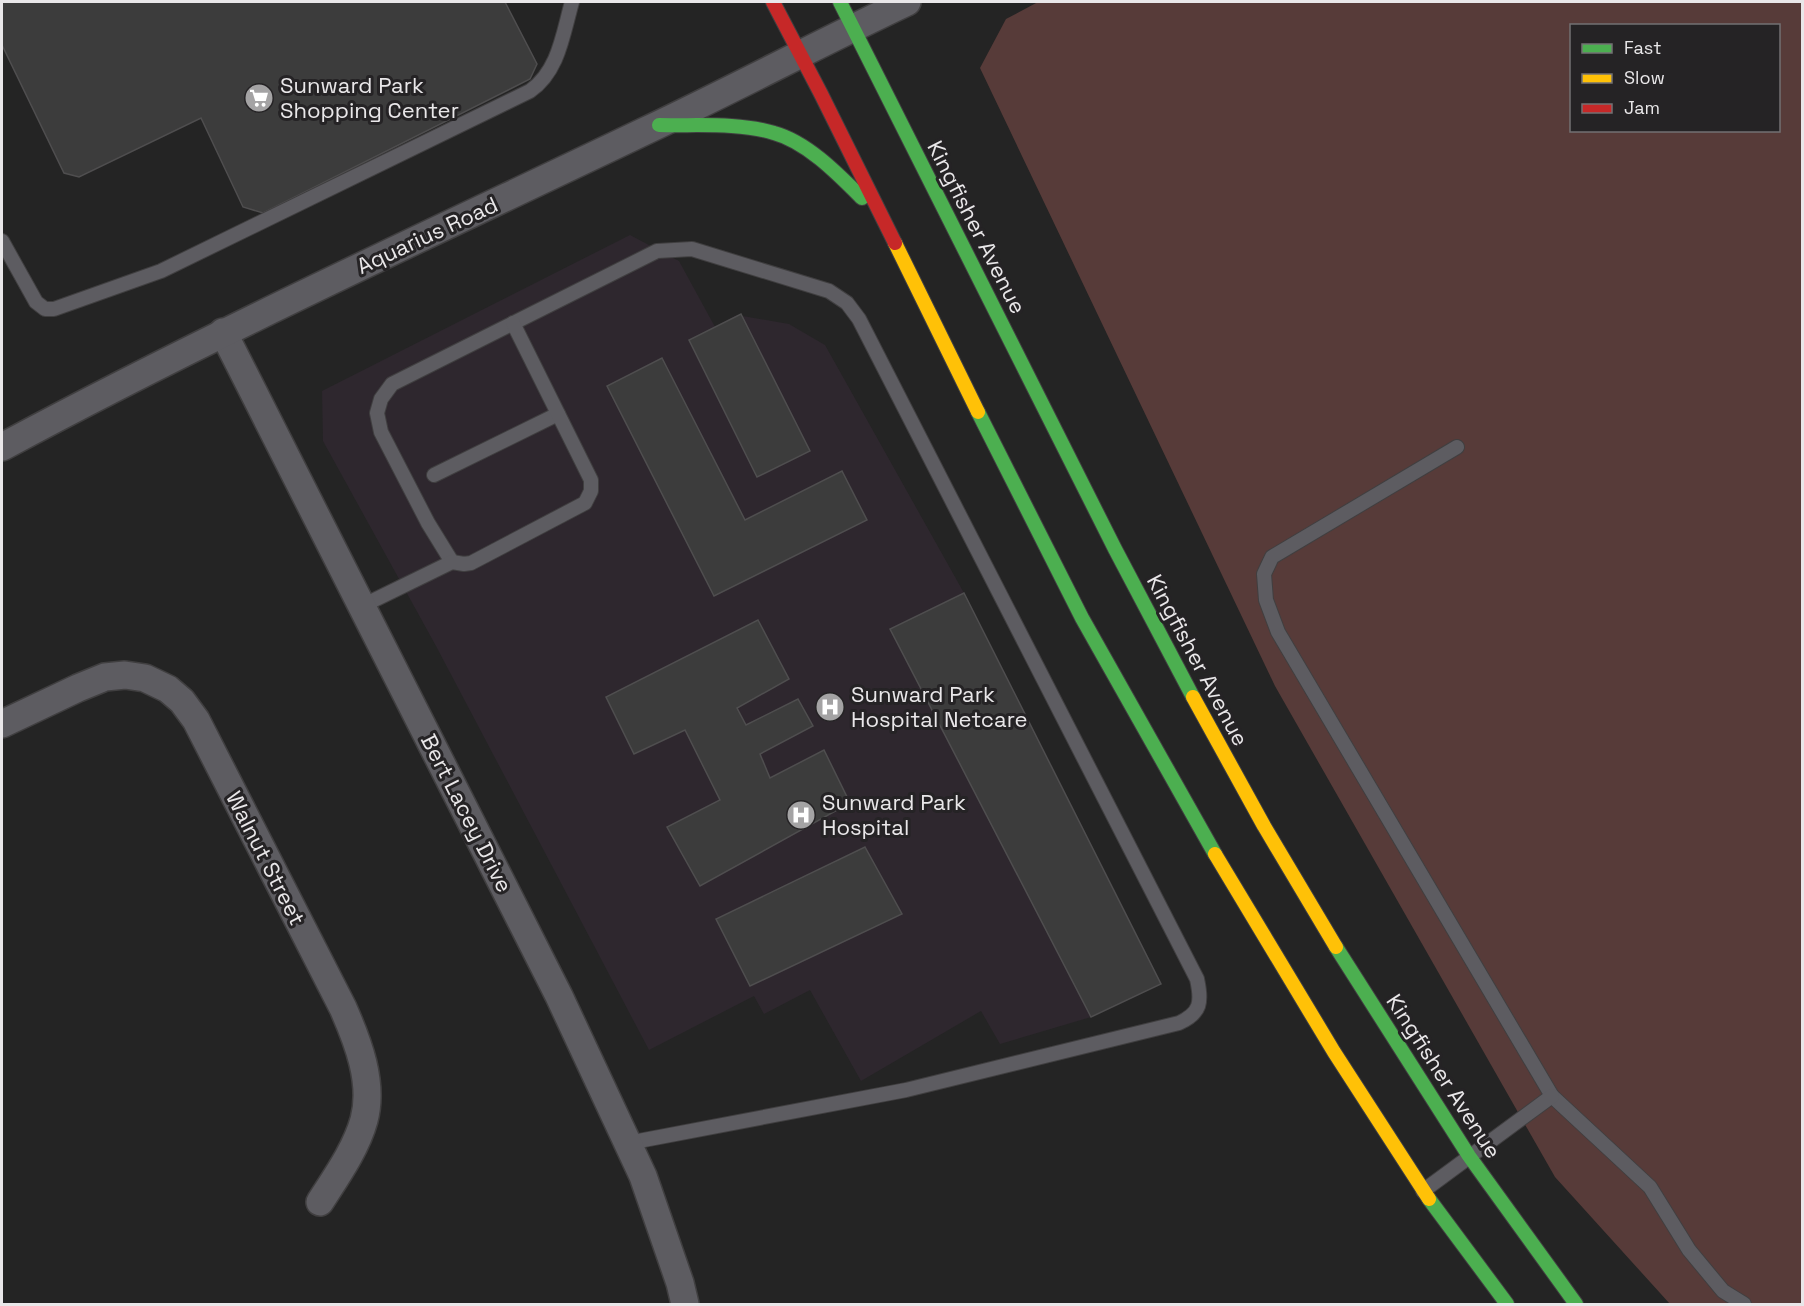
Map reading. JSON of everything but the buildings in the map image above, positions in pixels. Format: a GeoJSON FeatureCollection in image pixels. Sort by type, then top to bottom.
{"type":"FeatureCollection","features":[{"type":"Feature","properties":{"kind":"street"},"geometry":{"type":"LineString","coordinates":[[773,2],[1082,618],[1136,716],[1203,834],[1328,1042],[1423,1191],[1507,1305]]}},
{"type":"Feature","properties":{"kind":"street","name":"Kingfisher Avenue"},"geometry":{"type":"LineString","coordinates":[[840,2],[1110,538],[1178,670],[1264,826],[1342,958],[1469,1156],[1576,1305]]}},
{"type":"Feature","properties":{"kind":"street","name":"Aquarius Road"},"geometry":{"type":"LineString","coordinates":[[2,447],[112,387],[223,332],[659,125],[907,2]]}},
{"type":"Feature","properties":{"kind":"street"},"geometry":{"type":"LineString","coordinates":[[659,125],[741,127],[775,133],[797,144],[830,166],[883,218]]}},
{"type":"Feature","properties":{"kind":"street","name":"Bert Lacey Drive"},"geometry":{"type":"LineString","coordinates":[[223,332],[559,996],[643,1176],[680,1283],[685,1305]]}},
{"type":"Feature","properties":{"kind":"street","name":"Walnut Street"},"geometry":{"type":"LineString","coordinates":[[2,724],[105,677],[125,675],[145,678],[168,688],[182,701],[196,720],[343,1008],[356,1038],[363,1065],[367,1093],[364,1120],[349,1155],[320,1202]]}},
{"type":"Feature","properties":{"kind":"lane"},"geometry":{"type":"LineString","coordinates":[[2,241],[36,302],[45,309],[54,309],[161,271],[530,91],[544,79],[555,63],[572,2]]}},
{"type":"Feature","properties":{"kind":"lane"},"geometry":{"type":"LineString","coordinates":[[452,562],[428,523],[381,432],[377,413],[381,399],[392,384],[657,251],[692,249],[829,291],[847,303],[865,329],[1197,979],[1200,991],[1198,1008],[1189,1018],[1179,1023],[906,1090],[628,1143]]}},
{"type":"Feature","properties":{"kind":"lane"},"geometry":{"type":"LineString","coordinates":[[362,606],[452,562],[471,563],[585,503],[591,491],[591,480],[513,323]]}},
{"type":"Feature","properties":{"kind":"lane"},"geometry":{"type":"LineString","coordinates":[[434,475],[558,414]]}},
{"type":"Feature","properties":{"kind":"lane"},"geometry":{"type":"LineString","coordinates":[[1457,447],[1272,557],[1264,574],[1266,600],[1278,632],[1552,1096],[1650,1187],[1689,1250],[1723,1291],[1744,1305]]}},
{"type":"Feature","properties":{"kind":"lane"},"geometry":{"type":"LineString","coordinates":[[1423,1191],[1552,1096]]}},
{"type":"Feature","properties":{"kind":"shaded area"},"geometry":{"type":"Polygon","coordinates":[[[1038,2],[1802,2],[1802,1304],[1670,1304],[1555,1177],[1275,686],[980,68],[1006,19],[1038,2]]]}},
{"type":"Feature","properties":{"kind":"shaded area","name":"Sunward Park Hospital"},"geometry":{"type":"Polygon","coordinates":[[[630,235],[679,261],[715,327],[737,315],[789,324],[825,345],[964,593],[1161,984],[1091,1017],[1000,1044],[981,1011],[861,1081],[810,990],[764,1014],[754,996],[649,1050],[436,646],[323,441],[322,391],[630,235]]]}},
{"type":"Feature","properties":{"kind":"traffic: fast"},"geometry":{"type":"LineString","coordinates":[[840,2],[1115,549],[1193,697]]}},
{"type":"Feature","properties":{"kind":"traffic: fast"},"geometry":{"type":"LineString","coordinates":[[659,125],[746,127],[786,137],[810,151],[862,198]]}},
{"type":"Feature","properties":{"kind":"traffic: fast"},"geometry":{"type":"LineString","coordinates":[[978,412],[1082,618],[1215,854]]}},
{"type":"Feature","properties":{"kind":"traffic: fast"},"geometry":{"type":"LineString","coordinates":[[1336,947],[1469,1156],[1576,1304]]}},
{"type":"Feature","properties":{"kind":"traffic: fast"},"geometry":{"type":"LineString","coordinates":[[1429,1199],[1507,1304]]}},
{"type":"Feature","properties":{"kind":"traffic: slow"},"geometry":{"type":"LineString","coordinates":[[895,243],[978,412]]}},
{"type":"Feature","properties":{"kind":"traffic: slow"},"geometry":{"type":"LineString","coordinates":[[1193,697],[1264,826],[1336,947]]}},
{"type":"Feature","properties":{"kind":"traffic: slow"},"geometry":{"type":"LineString","coordinates":[[1215,854],[1334,1052],[1429,1199]]}},
{"type":"Feature","properties":{"kind":"traffic: jam"},"geometry":{"type":"LineString","coordinates":[[773,2],[895,243]]}},
{"type":"Feature","properties":{"kind":"place","name":"Sunward Park Shopping Center"},"geometry":{"type":"Point","coordinates":[259,98]}},
{"type":"Feature","properties":{"kind":"place","name":"Sunward Park Hospital Netcare"},"geometry":{"type":"Point","coordinates":[830,707]}},
{"type":"Feature","properties":{"kind":"place","name":"Sunward Park Hospital"},"geometry":{"type":"Point","coordinates":[801,815]}}]}
